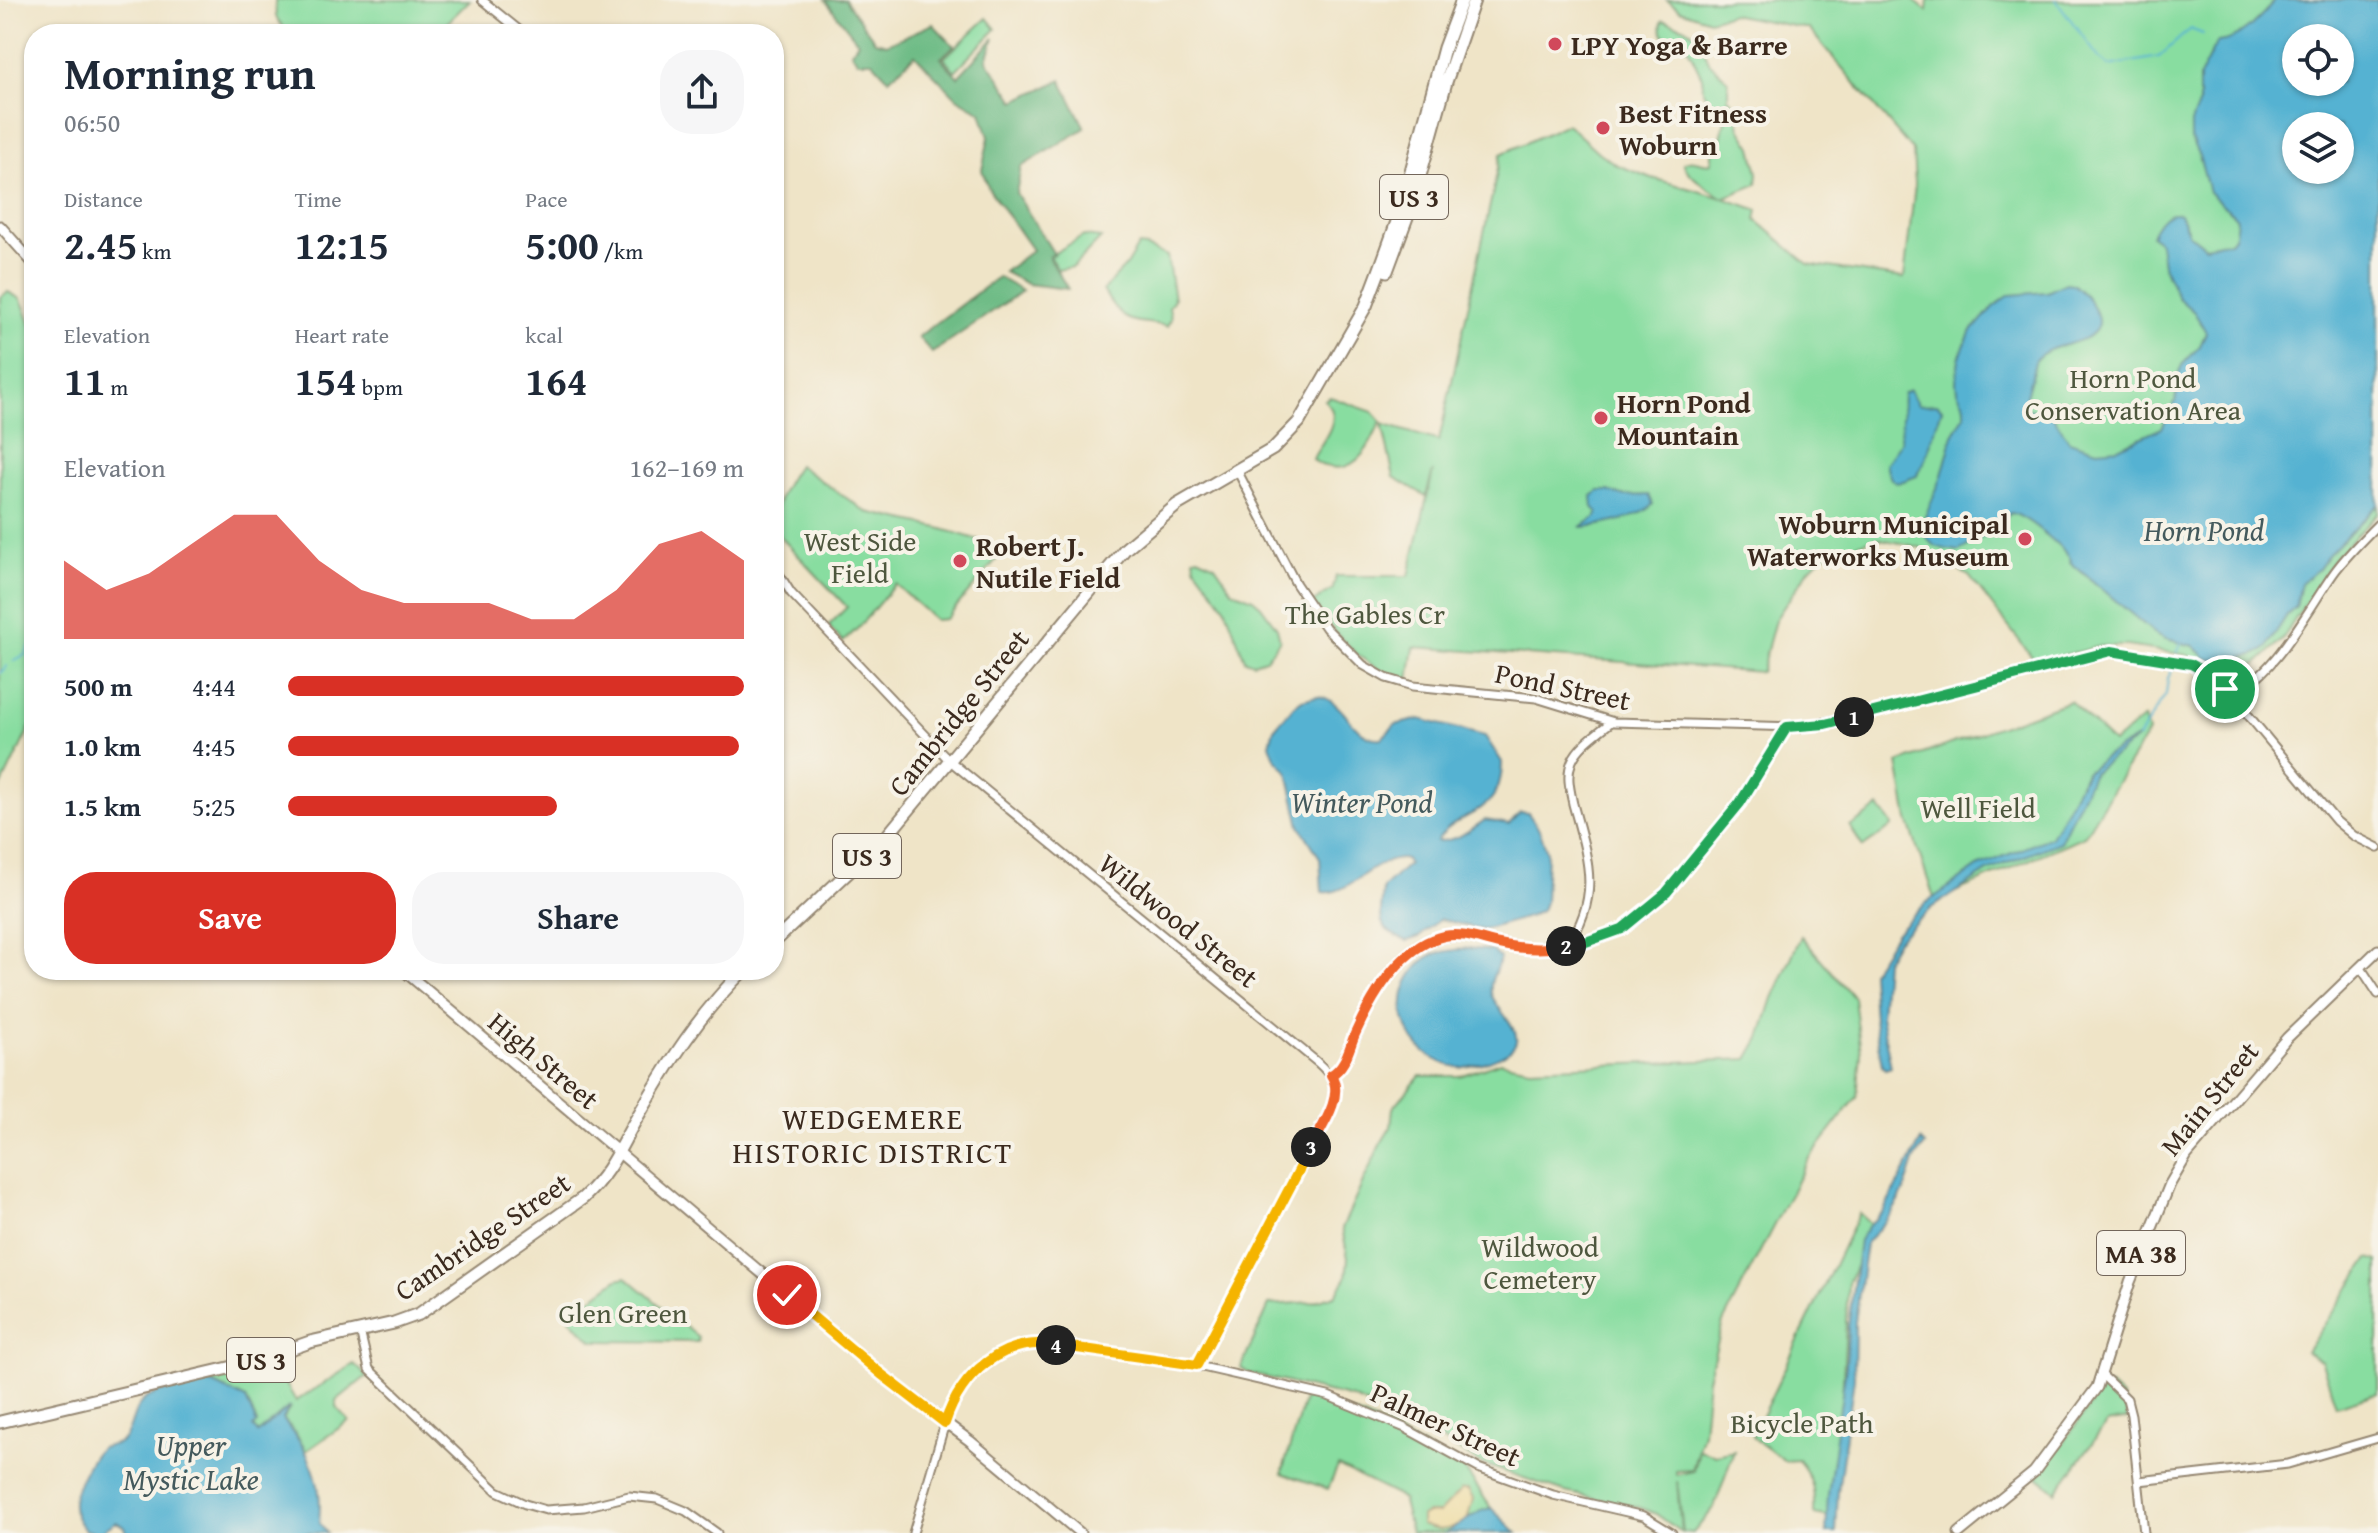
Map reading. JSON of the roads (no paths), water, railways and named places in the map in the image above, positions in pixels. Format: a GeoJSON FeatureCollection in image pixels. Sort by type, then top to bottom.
{"type":"FeatureCollection","features":[{"type":"Feature","properties":{"kind":"highway","name":"Cambridge Street"},"geometry":{"type":"LineString","coordinates":[[784,928],[881,842],[1125,549],[1177,505],[1273,449],[1299,422],[1366,306],[1420,159],[1441,77],[1469,0]]}},
{"type":"Feature","properties":{"kind":"highway","name":"Cambridge Street"},"geometry":{"type":"LineString","coordinates":[[0,1422],[250,1363],[310,1342],[414,1317],[583,1198],[605,1176],[637,1118],[689,1036],[735,980]]}},
{"type":"Feature","properties":{"kind":"main road"},"geometry":{"type":"LineString","coordinates":[[0,226],[24,253]]}},
{"type":"Feature","properties":{"kind":"main road","name":"Main Street"},"geometry":{"type":"LineString","coordinates":[[1959,1533],[2034,1472],[2076,1418],[2102,1375],[2107,1350],[2130,1282],[2170,1184],[2187,1155],[2287,1038],[2378,950]]}},
{"type":"Feature","properties":{"kind":"main road","name":"High Street"},"geometry":{"type":"LineString","coordinates":[[415,980],[881,1374],[1080,1533]]}},
{"type":"Feature","properties":{"kind":"street"},"geometry":{"type":"LineString","coordinates":[[482,0],[512,24]]}},
{"type":"Feature","properties":{"kind":"street","name":"Pond Street"},"geometry":{"type":"LineString","coordinates":[[1238,472],[1300,591],[1334,638],[1363,665],[1386,678],[1413,686],[1536,698],[1612,722],[1787,727],[1825,724],[2116,651],[2191,664],[2209,674],[2229,692],[2336,821],[2354,836],[2378,848]]}},
{"type":"Feature","properties":{"kind":"street"},"geometry":{"type":"LineString","coordinates":[[2229,692],[2236,684],[2251,680],[2285,648],[2339,566],[2378,524]]}},
{"type":"Feature","properties":{"kind":"street","name":"Wildwood Street"},"geometry":{"type":"LineString","coordinates":[[784,582],[791,593],[949,760],[1331,1075]]}},
{"type":"Feature","properties":{"kind":"street"},"geometry":{"type":"LineString","coordinates":[[1567,946],[1586,912],[1590,879],[1569,784],[1570,765],[1575,754],[1612,722]]}},
{"type":"Feature","properties":{"kind":"street"},"geometry":{"type":"LineString","coordinates":[[1197,1365],[1331,1108],[1336,1088],[1331,1075],[1341,1067],[1383,982],[1427,943],[1440,937],[1462,935],[1520,948],[1567,946],[1622,929],[1666,893],[1740,803],[1787,727]]}},
{"type":"Feature","properties":{"kind":"street"},"geometry":{"type":"LineString","coordinates":[[2361,968],[2378,994]]}},
{"type":"Feature","properties":{"kind":"street"},"geometry":{"type":"LineString","coordinates":[[360,1331],[369,1369],[497,1491],[546,1510],[584,1507],[629,1496],[657,1499],[686,1511],[717,1533]]}},
{"type":"Feature","properties":{"kind":"street","name":"Palmer Street"},"geometry":{"type":"LineString","coordinates":[[913,1533],[954,1398],[972,1373],[1004,1351],[1025,1345],[1049,1344],[1197,1365],[1345,1402],[1405,1428],[1478,1468],[1553,1495],[1644,1516],[1672,1533]]}},
{"type":"Feature","properties":{"kind":"street"},"geometry":{"type":"LineString","coordinates":[[2102,1375],[2127,1399],[2144,1533]]}},
{"type":"Feature","properties":{"kind":"street"},"geometry":{"type":"LineString","coordinates":[[2139,1481],[2288,1464],[2378,1438]]}},
{"type":"Feature","properties":{"kind":"water","name":"Horn Pond"},"geometry":{"type":"Polygon","coordinates":[[[2276,0],[2378,0],[2378,505],[2301,583],[2296,607],[2287,615],[2267,647],[2255,655],[2236,658],[2233,662],[2206,658],[2194,646],[2154,633],[2070,562],[2067,554],[2052,540],[2016,515],[2010,513],[1993,531],[1959,551],[1934,545],[1926,537],[1922,524],[1941,479],[1953,435],[1965,415],[1956,382],[1959,358],[1970,333],[1993,307],[2010,295],[2047,292],[2066,283],[2073,284],[2094,308],[2098,323],[2089,336],[2048,351],[2036,359],[2023,408],[2052,415],[2069,441],[2097,450],[2118,448],[2162,428],[2176,400],[2182,365],[2200,346],[2206,332],[2194,312],[2178,298],[2163,265],[2160,243],[2151,235],[2162,218],[2175,213],[2180,214],[2189,234],[2205,246],[2230,241],[2235,235],[2237,218],[2209,192],[2191,139],[2191,123],[2199,103],[2199,77],[2214,47],[2218,42],[2242,33],[2276,0]]]}},
{"type":"Feature","properties":{"kind":"water"},"geometry":{"type":"Polygon","coordinates":[[[1909,390],[1918,405],[1937,404],[1942,409],[1917,476],[1898,483],[1891,479],[1886,465],[1901,441],[1903,393],[1909,390]]]}},
{"type":"Feature","properties":{"kind":"water"},"geometry":{"type":"Polygon","coordinates":[[[1599,491],[1622,496],[1649,495],[1653,504],[1630,518],[1580,527],[1598,513],[1593,507],[1592,496],[1599,491]]]}},
{"type":"Feature","properties":{"kind":"water","name":"Winter Pond"},"geometry":{"type":"Polygon","coordinates":[[[1317,696],[1335,704],[1356,727],[1372,737],[1382,738],[1395,725],[1420,719],[1485,736],[1502,762],[1495,794],[1477,811],[1445,831],[1437,841],[1456,837],[1485,820],[1509,824],[1520,812],[1528,813],[1540,831],[1547,852],[1542,910],[1483,930],[1440,919],[1419,937],[1407,941],[1384,927],[1381,915],[1383,888],[1408,864],[1406,859],[1381,864],[1341,889],[1322,892],[1320,858],[1300,826],[1288,772],[1275,758],[1270,744],[1274,729],[1293,707],[1302,700],[1317,696]]]}},
{"type":"Feature","properties":{"kind":"water"},"geometry":{"type":"Polygon","coordinates":[[[2139,737],[2093,773],[2060,842],[1988,871],[1931,908],[1897,940],[1885,961],[1881,1016],[1891,1067],[1885,1069],[1874,1020],[1871,972],[1897,932],[1926,903],[1978,867],[2051,837],[2086,772],[2139,737]]]}},
{"type":"Feature","properties":{"kind":"water"},"geometry":{"type":"Polygon","coordinates":[[[1468,948],[1493,951],[1500,958],[1492,979],[1491,993],[1512,1027],[1516,1040],[1514,1046],[1500,1057],[1458,1067],[1443,1063],[1418,1045],[1404,1019],[1403,1005],[1411,976],[1423,961],[1436,954],[1468,948]]]}},
{"type":"Feature","properties":{"kind":"water"},"geometry":{"type":"Polygon","coordinates":[[[1921,1141],[1925,1145],[1914,1161],[1904,1191],[1891,1215],[1866,1243],[1855,1322],[1854,1379],[1838,1491],[1836,1533],[1826,1533],[1859,1240],[1883,1212],[1921,1141]]]}},
{"type":"Feature","properties":{"kind":"water","name":"Upper Mystic Lake"},"geometry":{"type":"Polygon","coordinates":[[[210,1382],[246,1399],[257,1424],[253,1427],[258,1433],[290,1406],[283,1419],[313,1467],[319,1493],[319,1522],[327,1533],[127,1533],[125,1527],[116,1522],[99,1533],[85,1530],[73,1510],[73,1502],[97,1451],[124,1439],[137,1408],[145,1399],[172,1388],[210,1382]]]}},
{"type":"Feature","properties":{"kind":"water"},"geometry":{"type":"Polygon","coordinates":[[[1491,1508],[1517,1533],[1446,1533],[1481,1511],[1491,1508]]]}},
{"type":"Feature","properties":{"kind":"waterway"},"geometry":{"type":"LineString","coordinates":[[2056,0],[2099,58],[2109,66],[2159,57],[2190,29],[2203,34]]}},
{"type":"Feature","properties":{"kind":"waterway"},"geometry":{"type":"LineString","coordinates":[[2177,653],[2181,643]]}},
{"type":"Feature","properties":{"kind":"waterway"},"geometry":{"type":"LineString","coordinates":[[13,661],[24,656]]}},
{"type":"Feature","properties":{"kind":"waterway"},"geometry":{"type":"LineString","coordinates":[[0,673],[7,666]]}},
{"type":"Feature","properties":{"kind":"waterway"},"geometry":{"type":"LineString","coordinates":[[2138,738],[2166,694],[2168,678],[2174,666]]}},
{"type":"Feature","properties":{"kind":"place","name":"LPY Yoga & Barre"},"geometry":{"type":"Point","coordinates":[1555,44]}},
{"type":"Feature","properties":{"kind":"place","name":"Best Fitness Woburn"},"geometry":{"type":"Point","coordinates":[1603,128]}},
{"type":"Feature","properties":{"kind":"place","name":"Horn Pond Mountain"},"geometry":{"type":"Point","coordinates":[1601,418]}},
{"type":"Feature","properties":{"kind":"place","name":"Woburn Municipal Waterworks Museum"},"geometry":{"type":"Point","coordinates":[2025,539]}},
{"type":"Feature","properties":{"kind":"place","name":"Robert J. Nutile Field"},"geometry":{"type":"Point","coordinates":[960,561]}},
{"type":"Feature","properties":{"kind":"district","name":"WEDGEMERE HISTORIC DISTRICT"},"geometry":{"type":"Point","coordinates":[873,1135]}},
{"type":"Feature","properties":{"kind":"park label","name":"Horn Pond Conservation Area"},"geometry":{"type":"Point","coordinates":[2133,393]}},
{"type":"Feature","properties":{"kind":"park label","name":"West Side Field"},"geometry":{"type":"Point","coordinates":[860,556]}},
{"type":"Feature","properties":{"kind":"park label","name":"The Gables Cr"},"geometry":{"type":"Point","coordinates":[1365,613]}},
{"type":"Feature","properties":{"kind":"park label","name":"Well Field"},"geometry":{"type":"Point","coordinates":[1978,807]}},
{"type":"Feature","properties":{"kind":"park label","name":"Wildwood Cemetery"},"geometry":{"type":"Point","coordinates":[1540,1262]}},
{"type":"Feature","properties":{"kind":"park label","name":"Glen Green"},"geometry":{"type":"Point","coordinates":[623,1312]}},
{"type":"Feature","properties":{"kind":"park label","name":"Bicycle Path"},"geometry":{"type":"Point","coordinates":[1802,1422]}}]}
